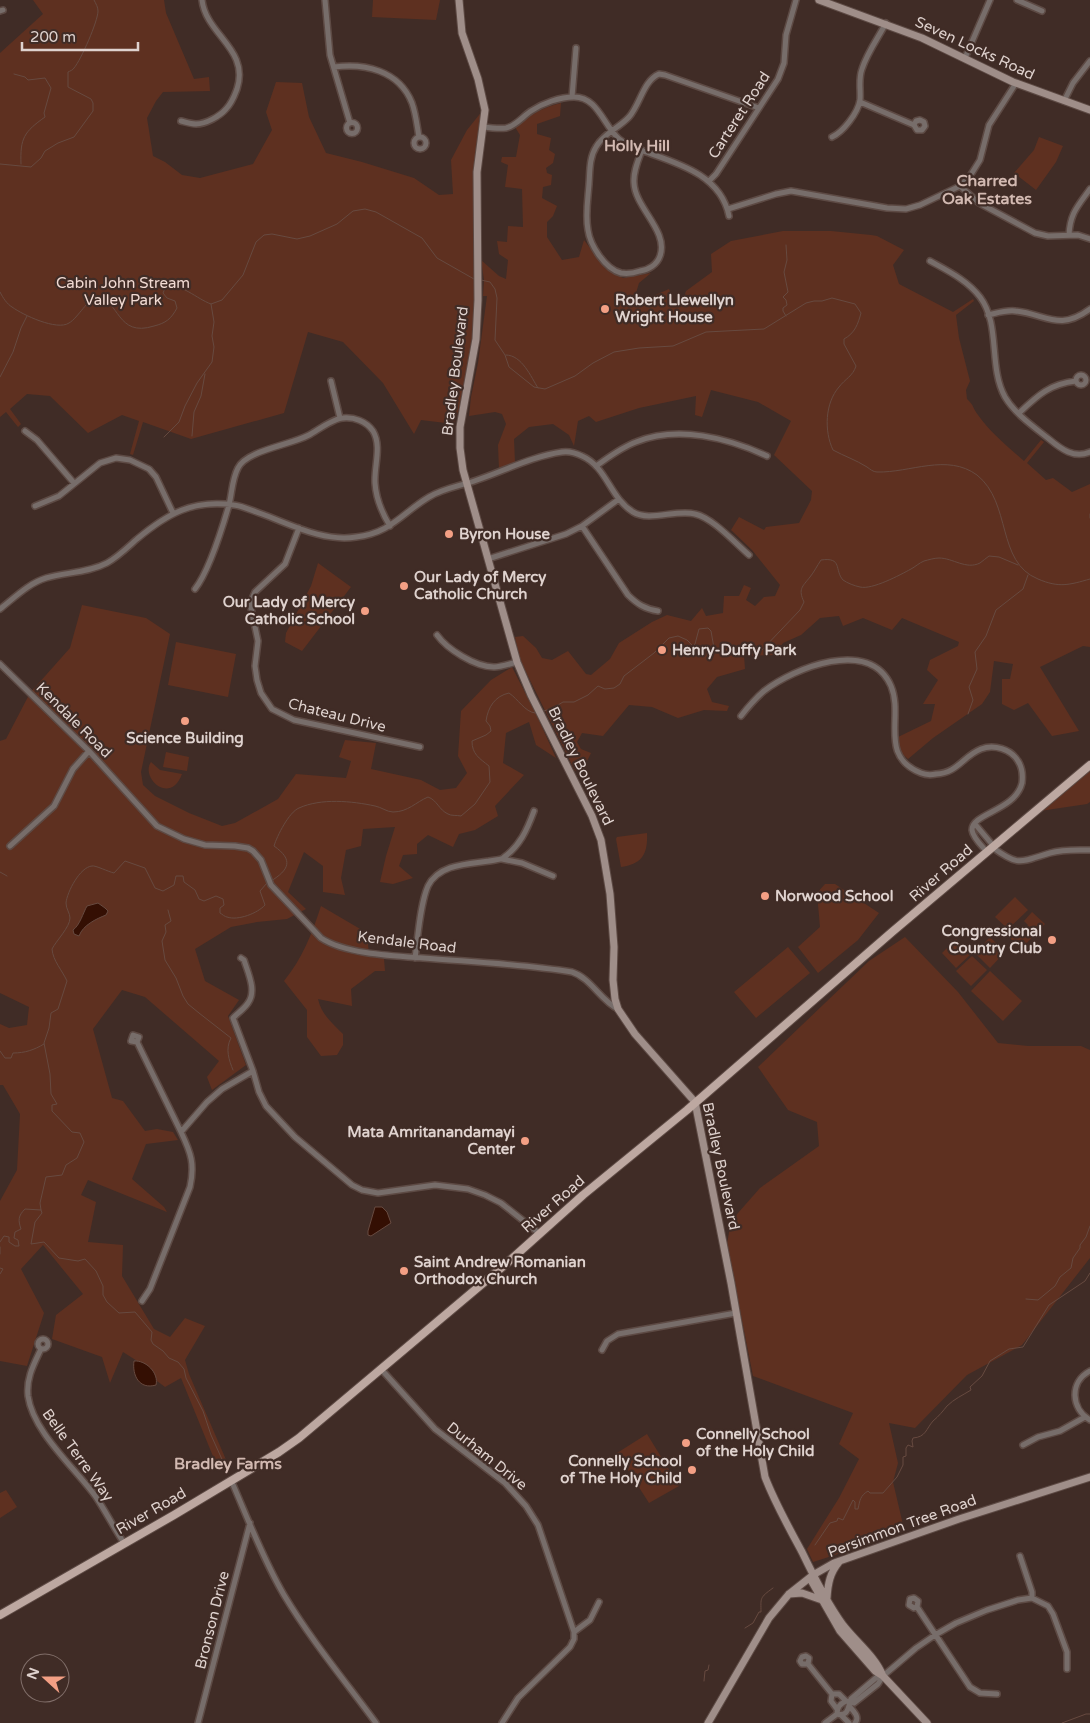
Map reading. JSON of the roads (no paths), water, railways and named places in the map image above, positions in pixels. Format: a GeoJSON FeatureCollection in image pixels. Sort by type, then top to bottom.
{"type":"FeatureCollection","features":[{"type":"Feature","properties":{"kind":"main road","name":"Bradley Boulevard"},"geometry":{"type":"LineString","coordinates":[[459,0],[462,33],[478,78],[485,110],[477,172],[478,300],[473,358],[460,427],[460,448],[466,483],[516,662],[532,698],[592,816],[601,840],[610,894],[614,948],[613,980],[618,1009],[635,1034],[696,1102],[765,1477],[771,1495],[813,1575],[812,1582],[844,1626],[879,1667],[883,1676],[927,1723]]}},
{"type":"Feature","properties":{"kind":"main road","name":"Seven Locks Road"},"geometry":{"type":"LineString","coordinates":[[820,0],[886,23],[1016,83],[1090,110]]}},
{"type":"Feature","properties":{"kind":"main road","name":"River Road"},"geometry":{"type":"LineString","coordinates":[[0,1616],[279,1452],[299,1438],[1090,765]]}},
{"type":"Feature","properties":{"kind":"main road","name":"Persimmon Tree Road"},"geometry":{"type":"LineString","coordinates":[[708,1723],[769,1618],[789,1594],[813,1575],[840,1561],[958,1519],[1090,1477]]}},
{"type":"Feature","properties":{"kind":"main road"},"geometry":{"type":"LineString","coordinates":[[789,1594],[802,1593],[824,1599],[833,1570],[840,1561]]}},
{"type":"Feature","properties":{"kind":"street"},"geometry":{"type":"LineString","coordinates":[[181,121],[198,124],[213,119],[225,110],[234,99],[239,83],[238,66],[235,56],[210,24],[205,14],[202,0]]}},
{"type":"Feature","properties":{"kind":"street"},"geometry":{"type":"LineString","coordinates":[[325,0],[330,55],[350,123]]}},
{"type":"Feature","properties":{"kind":"street","name":"Carteret Road"},"geometry":{"type":"LineString","coordinates":[[709,181],[716,174],[778,79],[782,70],[786,35],[796,0]]}},
{"type":"Feature","properties":{"kind":"street"},"geometry":{"type":"LineString","coordinates":[[965,58],[990,0]]}},
{"type":"Feature","properties":{"kind":"street"},"geometry":{"type":"LineString","coordinates":[[1017,0],[1042,11]]}},
{"type":"Feature","properties":{"kind":"street"},"geometry":{"type":"LineString","coordinates":[[832,137],[844,128],[860,102],[862,67],[886,23]]}},
{"type":"Feature","properties":{"kind":"street"},"geometry":{"type":"LineString","coordinates":[[572,97],[576,48]]}},
{"type":"Feature","properties":{"kind":"street"},"geometry":{"type":"LineString","coordinates":[[1064,101],[1073,83],[1090,61]]}},
{"type":"Feature","properties":{"kind":"street"},"geometry":{"type":"LineString","coordinates":[[334,67],[366,66],[380,70],[391,77],[404,90],[411,102],[416,115],[419,137]]}},
{"type":"Feature","properties":{"kind":"street"},"geometry":{"type":"LineString","coordinates":[[642,150],[634,172],[636,193],[659,235],[662,247],[658,260],[651,267],[646,270],[622,273],[605,262],[591,242],[587,229],[592,155],[597,145],[631,116],[650,80],[659,74],[665,75],[759,108]]}},
{"type":"Feature","properties":{"kind":"street"},"geometry":{"type":"LineString","coordinates":[[728,209],[791,191],[887,208],[906,209],[920,205],[960,186],[970,176],[980,160],[989,125],[1016,83]]}},
{"type":"Feature","properties":{"kind":"street"},"geometry":{"type":"LineString","coordinates":[[484,127],[508,127],[540,106],[572,97],[585,98],[593,104],[612,132],[627,145],[689,168],[709,181],[720,194],[728,209],[729,216]]}},
{"type":"Feature","properties":{"kind":"street"},"geometry":{"type":"LineString","coordinates":[[860,102],[914,125]]}},
{"type":"Feature","properties":{"kind":"street"},"geometry":{"type":"LineString","coordinates":[[960,186],[979,203],[1035,233],[1048,236],[1078,235],[1090,239]]}},
{"type":"Feature","properties":{"kind":"street"},"geometry":{"type":"LineString","coordinates":[[1069,235],[1069,221],[1090,189]]}},
{"type":"Feature","properties":{"kind":"street"},"geometry":{"type":"LineString","coordinates":[[930,261],[968,284],[980,298],[988,315],[1000,384],[1010,404],[1064,451],[1079,454],[1090,452]]}},
{"type":"Feature","properties":{"kind":"street"},"geometry":{"type":"LineString","coordinates":[[988,315],[1015,311],[1056,322],[1078,317],[1090,309]]}},
{"type":"Feature","properties":{"kind":"street"},"geometry":{"type":"LineString","coordinates":[[331,381],[340,418]]}},
{"type":"Feature","properties":{"kind":"street"},"geometry":{"type":"LineString","coordinates":[[1019,413],[1036,396],[1047,389],[1076,381]]}},
{"type":"Feature","properties":{"kind":"street"},"geometry":{"type":"LineString","coordinates":[[195,590],[204,578],[229,504],[236,473],[243,461],[254,455],[301,439],[340,418],[352,418],[365,423],[373,432],[378,442],[375,485],[378,501],[390,526]]}},
{"type":"Feature","properties":{"kind":"street"},"geometry":{"type":"LineString","coordinates":[[26,431],[38,440],[74,483]]}},
{"type":"Feature","properties":{"kind":"street"},"geometry":{"type":"LineString","coordinates":[[596,466],[634,442],[667,434],[687,434],[718,439],[753,449],[767,456]]}},
{"type":"Feature","properties":{"kind":"street"},"geometry":{"type":"LineString","coordinates":[[0,609],[35,583],[44,579],[90,570],[107,563],[173,512],[204,504],[229,504],[246,508],[320,536],[347,538],[366,535],[390,526],[431,496],[448,488],[563,452],[582,456],[592,461],[627,508],[640,515],[684,512],[699,515],[710,521],[749,555]]}},
{"type":"Feature","properties":{"kind":"street"},"geometry":{"type":"LineString","coordinates":[[35,506],[60,496],[100,463],[116,458],[130,460],[149,469],[156,477],[173,512]]}},
{"type":"Feature","properties":{"kind":"street"},"geometry":{"type":"LineString","coordinates":[[488,559],[556,538],[582,526],[619,499]]}},
{"type":"Feature","properties":{"kind":"street"},"geometry":{"type":"LineString","coordinates":[[582,526],[628,595],[636,603],[648,610],[658,610]]}},
{"type":"Feature","properties":{"kind":"street","name":"Chateau Drive"},"geometry":{"type":"LineString","coordinates":[[299,528],[285,564],[255,592],[252,601],[251,608],[258,641],[255,666],[257,680],[262,693],[272,709],[294,720],[420,746]]}},
{"type":"Feature","properties":{"kind":"street"},"geometry":{"type":"LineString","coordinates":[[437,635],[442,643],[452,650],[483,666],[494,667],[516,662]]}},
{"type":"Feature","properties":{"kind":"street"},"geometry":{"type":"LineString","coordinates":[[741,716],[765,691],[794,673],[830,662],[852,659],[863,661],[879,671],[891,687],[896,711],[895,745],[900,756],[912,768],[929,775],[940,774],[956,768],[982,748],[994,747],[1006,750],[1017,758],[1023,778],[1015,797],[1003,806],[982,816],[972,827],[972,832],[989,850],[1021,862],[1051,852],[1090,850]]}},
{"type":"Feature","properties":{"kind":"street","name":"Kendale Road"},"geometry":{"type":"LineString","coordinates":[[0,664],[89,751],[157,826],[184,839],[205,845],[235,846],[248,848],[253,851],[261,860],[270,883],[321,938],[329,943],[382,955],[572,972],[579,975],[606,1002],[618,1009]]}},
{"type":"Feature","properties":{"kind":"street"},"geometry":{"type":"LineString","coordinates":[[10,846],[54,806],[73,770],[89,751]]}},
{"type":"Feature","properties":{"kind":"street"},"geometry":{"type":"LineString","coordinates":[[502,859],[522,840],[534,811]]}},
{"type":"Feature","properties":{"kind":"street"},"geometry":{"type":"LineString","coordinates":[[975,824],[991,843],[989,850]]}},
{"type":"Feature","properties":{"kind":"street"},"geometry":{"type":"LineString","coordinates":[[415,958],[424,896],[428,885],[435,876],[451,867],[502,859],[522,863],[553,876]]}},
{"type":"Feature","properties":{"kind":"street"},"geometry":{"type":"LineString","coordinates":[[241,958],[244,960],[252,993],[248,1004],[233,1018],[253,1070],[259,1092],[266,1106],[295,1137],[352,1185],[362,1190],[378,1193],[435,1185],[468,1189],[501,1203],[540,1234]]}},
{"type":"Feature","properties":{"kind":"street"},"geometry":{"type":"LineString","coordinates":[[137,1042],[192,1156],[190,1187],[150,1289],[142,1301]]}},
{"type":"Feature","properties":{"kind":"street"},"geometry":{"type":"LineString","coordinates":[[181,1132],[207,1102],[222,1089],[253,1070]]}},
{"type":"Feature","properties":{"kind":"street"},"geometry":{"type":"LineString","coordinates":[[602,1350],[607,1341],[618,1334],[736,1313]]}},
{"type":"Feature","properties":{"kind":"street","name":"Belle Terre Way"},"geometry":{"type":"LineString","coordinates":[[41,1349],[30,1372],[28,1387],[31,1410],[41,1428],[95,1497],[124,1543]]}},
{"type":"Feature","properties":{"kind":"street","name":"Durham Drive"},"geometry":{"type":"LineString","coordinates":[[381,1369],[435,1429],[505,1483],[526,1506],[538,1526],[574,1632]]}},
{"type":"Feature","properties":{"kind":"street"},"geometry":{"type":"LineString","coordinates":[[1023,1445],[1038,1437],[1060,1431],[1088,1419],[1075,1402],[1075,1390],[1081,1377],[1090,1371]]}},
{"type":"Feature","properties":{"kind":"street"},"geometry":{"type":"LineString","coordinates":[[231,1480],[270,1570],[296,1614],[376,1723]]}},
{"type":"Feature","properties":{"kind":"street","name":"Bronson Drive"},"geometry":{"type":"LineString","coordinates":[[198,1723],[250,1523]]}},
{"type":"Feature","properties":{"kind":"street"},"geometry":{"type":"LineString","coordinates":[[1020,1556],[1032,1592],[1032,1598]]}},
{"type":"Feature","properties":{"kind":"street"},"geometry":{"type":"LineString","coordinates":[[838,1712],[847,1712],[851,1699],[877,1677],[883,1676],[916,1648],[935,1635],[956,1623],[986,1610],[1018,1600],[1032,1598],[1045,1604],[1053,1614],[1067,1652],[1067,1669]]}},
{"type":"Feature","properties":{"kind":"street"},"geometry":{"type":"LineString","coordinates":[[502,1723],[518,1698],[570,1647],[574,1639],[574,1632],[590,1620],[599,1602]]}},
{"type":"Feature","properties":{"kind":"street"},"geometry":{"type":"LineString","coordinates":[[917,1606],[970,1687],[980,1693],[997,1694]]}},
{"type":"Feature","properties":{"kind":"street"},"geometry":{"type":"LineString","coordinates":[[808,1664],[832,1694],[831,1701],[838,1712],[849,1723]]}},
{"type":"Feature","properties":{"kind":"street"},"geometry":{"type":"LineString","coordinates":[[832,1694],[839,1694],[849,1704],[857,1716],[855,1723]]}},
{"type":"Feature","properties":{"kind":"street"},"geometry":{"type":"LineString","coordinates":[[825,1723],[838,1712],[840,1704],[849,1704]]}},
{"type":"Feature","properties":{"kind":"waterway"},"geometry":{"type":"LineString","coordinates":[[0,164],[31,167],[41,158],[45,151],[58,143],[74,137],[93,111],[91,99],[68,87],[68,72],[77,64],[92,31],[98,11],[94,0]]}},
{"type":"Feature","properties":{"kind":"waterway"},"geometry":{"type":"LineString","coordinates":[[14,74],[25,77],[28,80],[45,78],[51,88],[44,113],[45,117],[32,127],[25,136],[21,148],[21,164]]}},
{"type":"Feature","properties":{"kind":"waterway"},"geometry":{"type":"LineString","coordinates":[[0,292],[5,301],[12,307],[32,318],[49,324],[64,325],[69,323],[90,301],[97,298],[110,304],[125,323],[132,327],[154,326],[168,320],[177,308],[175,301],[167,298],[163,293],[166,286],[183,289],[211,304],[222,300],[243,275],[256,242],[264,235],[272,234],[297,239],[310,236],[337,224],[353,211],[365,209],[376,212],[422,238],[437,258],[474,279]]}},
{"type":"Feature","properties":{"kind":"waterway"},"geometry":{"type":"LineString","coordinates":[[786,245],[787,260],[784,272],[788,292],[783,297],[787,305],[783,308],[783,311],[786,316]]}},
{"type":"Feature","properties":{"kind":"waterway"},"geometry":{"type":"LineString","coordinates":[[481,280],[490,282],[495,289],[497,298],[495,340],[505,355],[509,367],[534,387],[545,389],[575,376],[593,363],[614,352],[673,346],[706,332],[764,329],[806,303],[814,301],[832,298],[855,304],[861,313],[859,321],[856,328],[844,339],[844,344],[856,366],[834,394],[827,417],[828,434],[833,450],[876,472],[953,465],[977,475],[988,487],[1001,516],[1009,546],[1016,560],[1025,571],[1045,582],[1058,585],[1090,579]]}},
{"type":"Feature","properties":{"kind":"waterway"},"geometry":{"type":"LineString","coordinates":[[164,437],[179,422],[197,383],[212,362],[214,322],[211,304]]}},
{"type":"Feature","properties":{"kind":"waterway"},"geometry":{"type":"LineString","coordinates":[[0,377],[13,352],[27,316]]}},
{"type":"Feature","properties":{"kind":"waterway"},"geometry":{"type":"LineString","coordinates":[[506,355],[512,356],[521,363],[538,388]]}},
{"type":"Feature","properties":{"kind":"waterway"},"geometry":{"type":"LineString","coordinates":[[192,436],[194,412],[201,396],[205,374]]}},
{"type":"Feature","properties":{"kind":"waterway"},"geometry":{"type":"LineString","coordinates":[[544,711],[563,702],[574,702],[588,695],[598,686],[605,689],[614,688],[620,684],[624,676],[654,653],[669,638],[678,636],[687,640],[693,646],[699,629],[708,628],[711,631],[714,648],[719,650],[734,650],[749,654],[761,651],[800,610],[804,602],[801,594],[802,588],[821,560],[832,560],[835,562],[843,580],[860,587],[886,581],[922,562],[935,558],[975,565],[989,556],[999,557],[1018,565]]}},
{"type":"Feature","properties":{"kind":"waterway"},"geometry":{"type":"LineString","coordinates":[[968,714],[973,700],[969,687],[977,669],[975,652],[986,636],[996,610],[1023,589],[1028,575]]}},
{"type":"Feature","properties":{"kind":"waterway"},"geometry":{"type":"LineString","coordinates":[[271,881],[282,873],[287,865],[287,860],[274,846],[291,814],[299,808],[317,803],[347,802],[398,812],[408,809],[428,797],[434,800],[445,812],[461,816],[475,804],[490,782],[489,766],[475,753],[472,741],[491,731],[486,721],[488,711],[493,703],[496,699],[509,693],[525,708],[535,713]]}},
{"type":"Feature","properties":{"kind":"waterway"},"geometry":{"type":"LineString","coordinates":[[0,1242],[4,1236],[9,1237],[9,1242],[19,1246],[18,1240],[14,1238],[15,1232],[21,1229],[19,1221],[21,1214],[25,1209],[41,1210],[40,1203],[46,1177],[62,1175],[66,1165],[77,1158],[84,1142],[80,1133],[72,1132],[52,1111],[52,1105],[57,1104],[51,1094],[50,1074],[44,1043],[51,1013],[58,1009],[67,981],[52,949],[69,922],[70,916],[66,905],[67,898],[79,875],[87,867],[92,866],[114,873],[125,861],[145,868],[155,888],[163,891],[174,885],[176,876],[183,876],[184,882],[195,890],[199,899],[204,901],[216,896],[223,899],[224,905],[220,908],[220,913],[225,917],[232,918],[248,915],[258,911],[265,905],[260,891],[267,883]]}},
{"type":"Feature","properties":{"kind":"waterway"},"geometry":{"type":"LineString","coordinates":[[0,872],[7,876]]}},
{"type":"Feature","properties":{"kind":"waterway"},"geometry":{"type":"LineString","coordinates":[[168,910],[171,921],[165,925],[166,932],[162,941],[165,960],[188,1004],[231,1038],[228,1050],[233,1070]]}},
{"type":"Feature","properties":{"kind":"waterway"},"geometry":{"type":"LineString","coordinates":[[0,1051],[5,1058],[11,1058],[13,1053],[29,1051],[44,1044]]}},
{"type":"Feature","properties":{"kind":"waterway"},"geometry":{"type":"LineString","coordinates":[[41,1210],[42,1213],[35,1222],[31,1244],[44,1242],[59,1258],[78,1261],[85,1259],[96,1271],[103,1286],[103,1295],[107,1302],[119,1313],[135,1312],[152,1332],[151,1340],[153,1344],[169,1358],[178,1362],[184,1369],[186,1378],[203,1411],[225,1466]]}},
{"type":"Feature","properties":{"kind":"waterway"},"geometry":{"type":"LineString","coordinates":[[1026,1299],[1038,1300],[1055,1286],[1060,1277],[1071,1268],[1073,1258],[1086,1237],[1090,1226]]}},
{"type":"Feature","properties":{"kind":"waterway"},"geometry":{"type":"LineString","coordinates":[[0,1247],[0,1254]]}},
{"type":"Feature","properties":{"kind":"waterway"},"geometry":{"type":"LineString","coordinates":[[0,1268],[3,1269],[0,1274]]}},
{"type":"Feature","properties":{"kind":"waterway"},"geometry":{"type":"LineString","coordinates":[[815,1545],[830,1523],[837,1521],[838,1518],[843,1520],[853,1500],[855,1502],[855,1509],[858,1509],[862,1497],[868,1491],[870,1493],[883,1493],[897,1477],[903,1465],[903,1457],[906,1456],[906,1448],[908,1445],[913,1447],[913,1438],[921,1436],[947,1406],[971,1390],[970,1387],[982,1376],[990,1361],[1009,1349],[1023,1347],[1049,1305],[1085,1281],[1090,1273]]}},
{"type":"Feature","properties":{"kind":"waterway"},"geometry":{"type":"LineString","coordinates":[[745,1628],[753,1623],[759,1612],[761,1612],[762,1598],[773,1588]]}},
{"type":"Feature","properties":{"kind":"waterway"},"geometry":{"type":"LineString","coordinates":[[704,1681],[705,1671],[708,1670],[709,1665]]}},
{"type":"Feature","properties":{"kind":"waterway"},"geometry":{"type":"LineString","coordinates":[[1062,1723],[1090,1714]]}},
{"type":"Feature","properties":{"kind":"place","name":"Robert Llewellyn Wright House"},"geometry":{"type":"Point","coordinates":[605,309]}},
{"type":"Feature","properties":{"kind":"place","name":"Byron House"},"geometry":{"type":"Point","coordinates":[449,534]}},
{"type":"Feature","properties":{"kind":"place","name":"Our Lady of Mercy Catholic Church"},"geometry":{"type":"Point","coordinates":[404,586]}},
{"type":"Feature","properties":{"kind":"place","name":"Our Lady of Mercy Catholic School"},"geometry":{"type":"Point","coordinates":[365,611]}},
{"type":"Feature","properties":{"kind":"place","name":"Henry-Duffy Park"},"geometry":{"type":"Point","coordinates":[662,650]}},
{"type":"Feature","properties":{"kind":"place","name":"Science Building"},"geometry":{"type":"Point","coordinates":[185,721]}},
{"type":"Feature","properties":{"kind":"place","name":"Norwood School"},"geometry":{"type":"Point","coordinates":[765,896]}},
{"type":"Feature","properties":{"kind":"place","name":"Congressional Country Club"},"geometry":{"type":"Point","coordinates":[1052,940]}},
{"type":"Feature","properties":{"kind":"place","name":"Mata Amritanandamayi Center"},"geometry":{"type":"Point","coordinates":[525,1141]}},
{"type":"Feature","properties":{"kind":"place","name":"Saint Andrew Romanian Orthodox Church"},"geometry":{"type":"Point","coordinates":[404,1271]}},
{"type":"Feature","properties":{"kind":"place","name":"Connelly School of the Holy Child"},"geometry":{"type":"Point","coordinates":[686,1443]}},
{"type":"Feature","properties":{"kind":"place","name":"Connelly School of The Holy Child"},"geometry":{"type":"Point","coordinates":[692,1470]}},
{"type":"Feature","properties":{"kind":"district","name":"Holly Hill"},"geometry":{"type":"Point","coordinates":[637,145]}},
{"type":"Feature","properties":{"kind":"district","name":"Charred Oak Estates"},"geometry":{"type":"Point","coordinates":[987,189]}},
{"type":"Feature","properties":{"kind":"district","name":"Bradley Farms"},"geometry":{"type":"Point","coordinates":[228,1463]}},
{"type":"Feature","properties":{"kind":"park label","name":"Cabin John Stream Valley Park"},"geometry":{"type":"Point","coordinates":[123,292]}}]}
